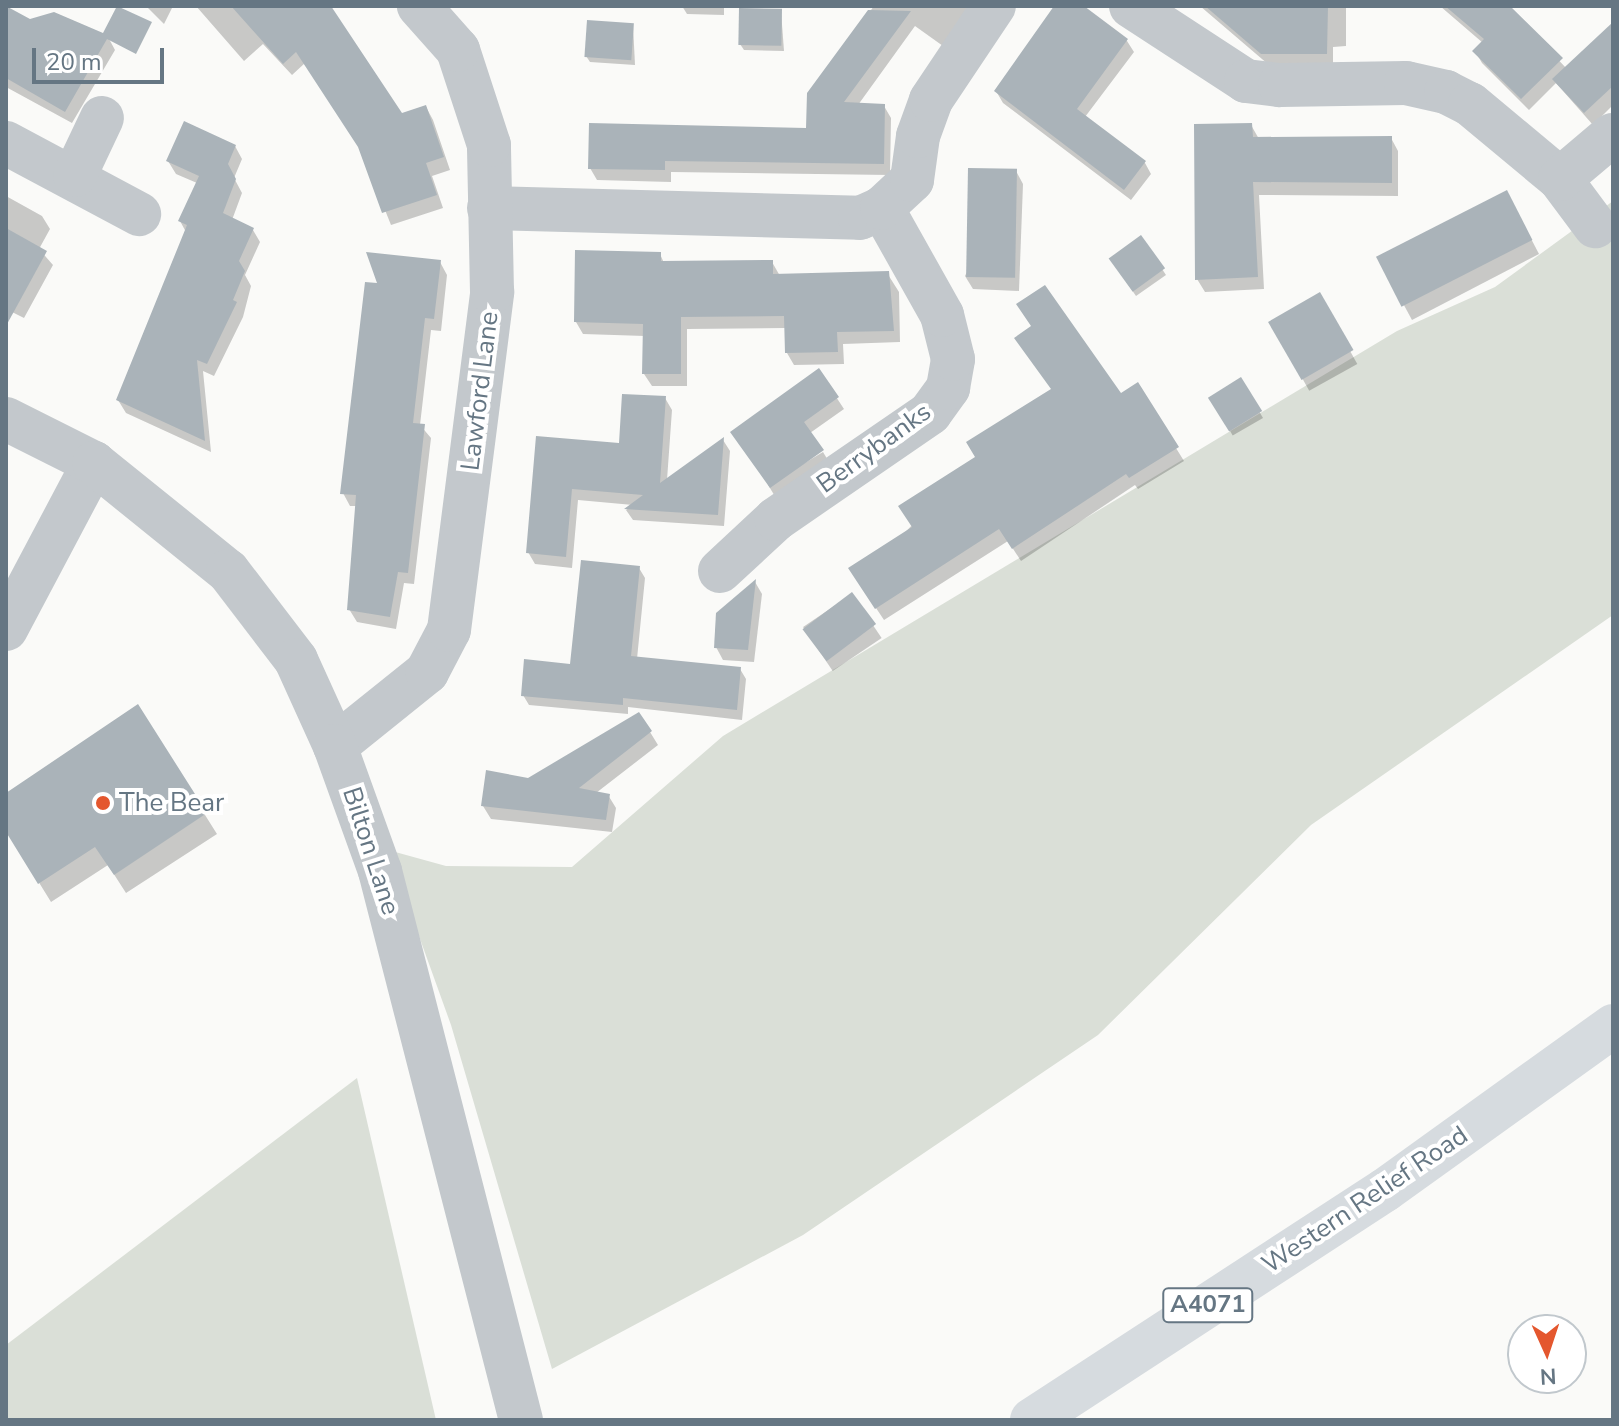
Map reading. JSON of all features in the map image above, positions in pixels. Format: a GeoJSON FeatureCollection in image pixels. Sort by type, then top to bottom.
{"type":"FeatureCollection","features":[{"type":"Feature","properties":{"kind":"highway","name":"Western Relief Road"},"geometry":{"type":"LineString","coordinates":[[1032,1420],[1385,1190],[1613,1026]]}},
{"type":"Feature","properties":{"kind":"street","name":"Lawford Lane"},"geometry":{"type":"LineString","coordinates":[[335,746],[427,672],[449,630],[492,292],[489,145],[473,85],[458,50],[419,6]]}},
{"type":"Feature","properties":{"kind":"street"},"geometry":{"type":"LineString","coordinates":[[489,208],[860,218],[882,208],[912,180],[918,136],[931,100],[994,6]]}},
{"type":"Feature","properties":{"kind":"street"},"geometry":{"type":"LineString","coordinates":[[1131,6],[1246,81],[1280,85],[1406,83],[1446,92],[1470,104],[1560,179],[1595,226]]}},
{"type":"Feature","properties":{"kind":"street"},"geometry":{"type":"LineString","coordinates":[[75,175],[102,118]]}},
{"type":"Feature","properties":{"kind":"street"},"geometry":{"type":"LineString","coordinates":[[1560,179],[1612,135]]}},
{"type":"Feature","properties":{"kind":"street"},"geometry":{"type":"LineString","coordinates":[[6,143],[75,175],[139,214]]}},
{"type":"Feature","properties":{"kind":"street","name":"Berrybanks"},"geometry":{"type":"LineString","coordinates":[[720,571],[776,519],[930,413],[948,388],[953,359],[942,315],[882,208]]}},
{"type":"Feature","properties":{"kind":"street","name":"Bilton Lane"},"geometry":{"type":"LineString","coordinates":[[6,419],[94,463],[228,571],[296,660],[335,746],[380,871],[429,1047],[518,1413]]}},
{"type":"Feature","properties":{"kind":"street"},"geometry":{"type":"LineString","coordinates":[[6,629],[94,463]]}},
{"type":"Feature","properties":{"kind":"shaded area"},"geometry":{"type":"Polygon","coordinates":[[[1613,201],[1613,615],[1311,825],[1098,1035],[803,1235],[552,1369],[451,1025],[388,850],[446,866],[572,867],[723,736],[1397,331],[1495,287],[1613,201]]]}},
{"type":"Feature","properties":{"kind":"shaded area"},"geometry":{"type":"Polygon","coordinates":[[[357,1078],[436,1420],[6,1420],[6,1345],[357,1078]]]}},
{"type":"Feature","properties":{"kind":"building"},"geometry":{"type":"Polygon","coordinates":[[[6,6],[30,19],[54,12],[103,33],[117,6],[152,22],[136,54],[107,39],[65,112],[6,78],[6,6]]]}},
{"type":"Feature","properties":{"kind":"building"},"geometry":{"type":"Polygon","coordinates":[[[231,6],[331,6],[402,113],[426,105],[444,157],[426,163],[437,195],[382,213],[358,147],[296,52],[283,64],[231,6]]]}},
{"type":"Feature","properties":{"kind":"building"},"geometry":{"type":"Polygon","coordinates":[[[1054,6],[1084,6],[1128,39],[1077,109],[1146,161],[1124,190],[994,91],[1054,6]]]}},
{"type":"Feature","properties":{"kind":"building"},"geometry":{"type":"Polygon","coordinates":[[[1205,6],[1328,6],[1327,54],[1261,54],[1205,6]]]}},
{"type":"Feature","properties":{"kind":"building"},"geometry":{"type":"Polygon","coordinates":[[[1445,6],[1510,6],[1563,58],[1521,99],[1472,51],[1484,39],[1445,6]]]}},
{"type":"Feature","properties":{"kind":"building"},"geometry":{"type":"Polygon","coordinates":[[[739,8],[782,9],[781,46],[738,45],[739,8]]]}},
{"type":"Feature","properties":{"kind":"building"},"geometry":{"type":"Polygon","coordinates":[[[868,10],[911,11],[844,102],[885,104],[884,164],[665,161],[665,170],[588,169],[589,123],[806,128],[807,93],[868,10]]]}},
{"type":"Feature","properties":{"kind":"building"},"geometry":{"type":"Polygon","coordinates":[[[587,20],[634,23],[631,60],[584,57],[587,20]]]}},
{"type":"Feature","properties":{"kind":"building"},"geometry":{"type":"Polygon","coordinates":[[[1613,22],[1613,86],[1584,113],[1552,79],[1613,22]]]}},
{"type":"Feature","properties":{"kind":"building"},"geometry":{"type":"Polygon","coordinates":[[[184,121],[236,145],[228,164],[236,179],[223,213],[254,228],[239,261],[245,271],[233,300],[237,302],[207,364],[197,360],[205,441],[116,400],[187,225],[178,221],[199,176],[166,161],[184,121]]]}},
{"type":"Feature","properties":{"kind":"building"},"geometry":{"type":"Polygon","coordinates":[[[1252,123],[1253,137],[1392,136],[1392,183],[1253,182],[1258,277],[1195,280],[1194,124],[1252,123]]]}},
{"type":"Feature","properties":{"kind":"building"},"geometry":{"type":"Polygon","coordinates":[[[968,168],[1017,169],[1015,278],[966,277],[968,168]]]}},
{"type":"Feature","properties":{"kind":"building"},"geometry":{"type":"Polygon","coordinates":[[[1507,190],[1532,240],[1401,307],[1376,257],[1507,190]]]}},
{"type":"Feature","properties":{"kind":"building"},"geometry":{"type":"Polygon","coordinates":[[[6,228],[47,251],[6,326],[6,228]]]}},
{"type":"Feature","properties":{"kind":"building"},"geometry":{"type":"Polygon","coordinates":[[[1141,235],[1165,268],[1133,292],[1109,259],[1141,235]]]}},
{"type":"Feature","properties":{"kind":"building"},"geometry":{"type":"Polygon","coordinates":[[[575,250],[661,252],[661,261],[773,260],[773,274],[889,271],[894,331],[837,332],[838,352],[785,353],[784,316],[681,317],[681,374],[642,374],[643,324],[574,322],[575,250]]]}},
{"type":"Feature","properties":{"kind":"building"},"geometry":{"type":"Polygon","coordinates":[[[366,252],[441,260],[434,319],[425,318],[413,423],[425,424],[408,573],[398,572],[390,617],[347,610],[356,495],[340,494],[365,282],[377,283],[366,252]]]}},
{"type":"Feature","properties":{"kind":"building"},"geometry":{"type":"Polygon","coordinates":[[[1045,285],[1121,393],[1138,382],[1179,447],[1129,478],[1126,474],[1012,549],[999,529],[875,609],[848,568],[912,527],[898,506],[975,457],[966,442],[1051,389],[1014,338],[1031,326],[1016,304],[1045,285]]]}},
{"type":"Feature","properties":{"kind":"building"},"geometry":{"type":"Polygon","coordinates":[[[1320,292],[1354,350],[1302,380],[1268,322],[1320,292]]]}},
{"type":"Feature","properties":{"kind":"building"},"geometry":{"type":"Polygon","coordinates":[[[819,368],[839,397],[804,422],[824,450],[770,488],[730,432],[819,368]]]}},
{"type":"Feature","properties":{"kind":"building"},"geometry":{"type":"Polygon","coordinates":[[[1241,377],[1262,411],[1229,432],[1208,398],[1241,377]]]}},
{"type":"Feature","properties":{"kind":"building"},"geometry":{"type":"Polygon","coordinates":[[[622,394],[666,396],[660,483],[724,437],[718,515],[624,509],[643,495],[572,489],[566,557],[526,553],[536,436],[619,443],[622,394]]]}},
{"type":"Feature","properties":{"kind":"building"},"geometry":{"type":"Polygon","coordinates":[[[581,560],[640,566],[631,656],[741,667],[737,710],[623,698],[623,705],[521,696],[524,659],[570,664],[581,560]]]}},
{"type":"Feature","properties":{"kind":"building"},"geometry":{"type":"Polygon","coordinates":[[[756,579],[748,650],[714,648],[716,613],[756,579]]]}},
{"type":"Feature","properties":{"kind":"building"},"geometry":{"type":"Polygon","coordinates":[[[852,592],[876,624],[827,661],[802,629],[852,592]]]}},
{"type":"Feature","properties":{"kind":"building","name":"The Bear"},"geometry":{"type":"Polygon","coordinates":[[[138,704],[207,813],[114,875],[95,847],[38,884],[6,832],[6,793],[138,704]]]}},
{"type":"Feature","properties":{"kind":"building"},"geometry":{"type":"Polygon","coordinates":[[[639,712],[652,731],[579,788],[610,794],[606,820],[481,806],[486,770],[528,778],[639,712]]]}},
{"type":"Feature","properties":{"kind":"place","name":"The Bear"},"geometry":{"type":"Point","coordinates":[103,803]}}]}
